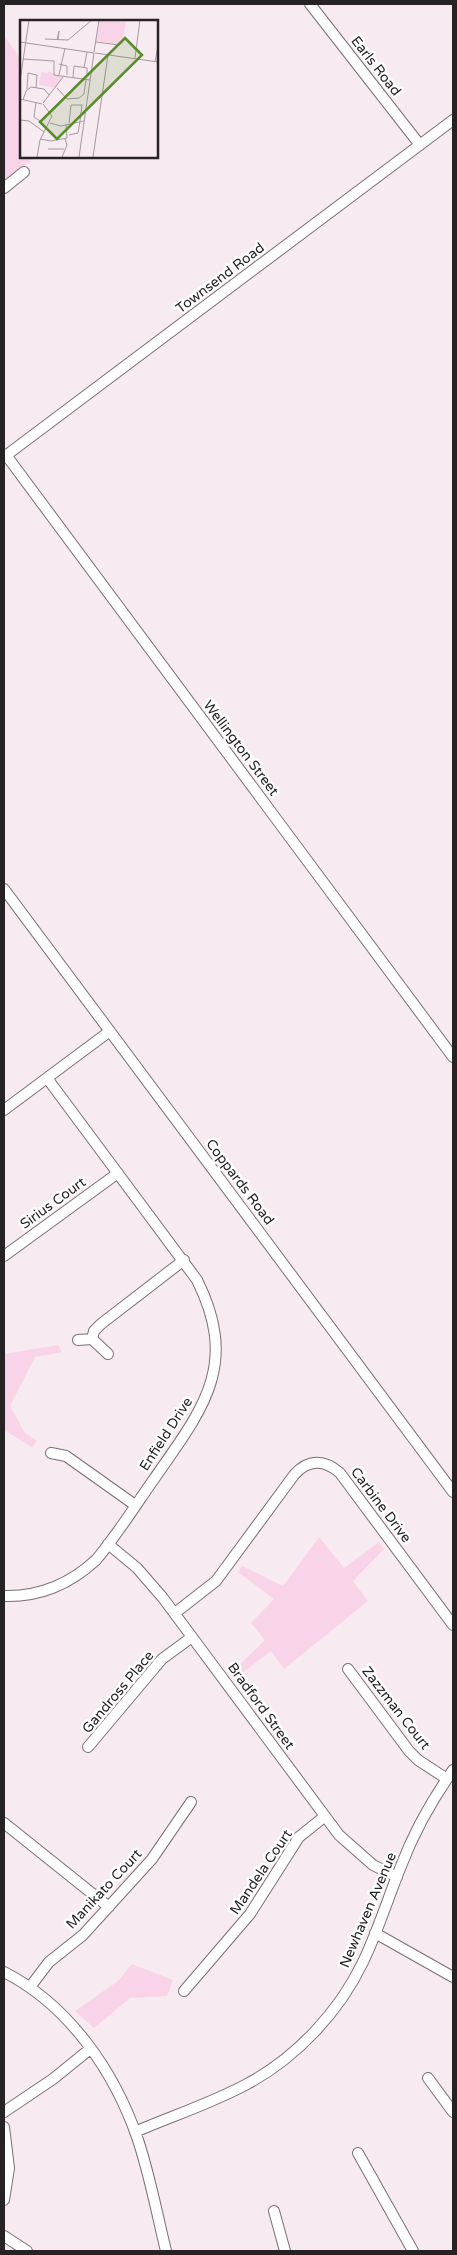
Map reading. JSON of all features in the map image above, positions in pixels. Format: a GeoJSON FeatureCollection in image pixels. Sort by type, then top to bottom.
{"type":"FeatureCollection","features":[{"type":"Feature","properties":{"kind":"street","name":"Earls Road"},"geometry":{"type":"LineString","coordinates":[[310,4],[420,145]]}},
{"type":"Feature","properties":{"kind":"street","name":"Townsend Road"},"geometry":{"type":"LineString","coordinates":[[5,456],[453,120]]}},
{"type":"Feature","properties":{"kind":"street"},"geometry":{"type":"LineString","coordinates":[[4,188],[24,172]]}},
{"type":"Feature","properties":{"kind":"street","name":"Wellington Street"},"geometry":{"type":"LineString","coordinates":[[5,456],[453,1057]]}},
{"type":"Feature","properties":{"kind":"street","name":"Coppards Road"},"geometry":{"type":"LineString","coordinates":[[4,889],[453,1492]]}},
{"type":"Feature","properties":{"kind":"street"},"geometry":{"type":"LineString","coordinates":[[4,1110],[110,1031]]}},
{"type":"Feature","properties":{"kind":"street","name":"Enfield Drive"},"geometry":{"type":"LineString","coordinates":[[4,1596],[34,1594],[64,1583],[87,1568],[108,1544],[200,1412],[215,1366],[215,1339],[208,1307],[197,1280],[47,1078]]}},
{"type":"Feature","properties":{"kind":"street","name":"Sirius Court"},"geometry":{"type":"LineString","coordinates":[[4,1256],[118,1173]]}},
{"type":"Feature","properties":{"kind":"street"},"geometry":{"type":"LineString","coordinates":[[92,1339],[94,1331],[100,1324],[184,1260]]}},
{"type":"Feature","properties":{"kind":"street"},"geometry":{"type":"LineString","coordinates":[[78,1340],[92,1339],[108,1354]]}},
{"type":"Feature","properties":{"kind":"street"},"geometry":{"type":"LineString","coordinates":[[51,1453],[66,1456],[135,1506]]}},
{"type":"Feature","properties":{"kind":"street","name":"Carbine Drive"},"geometry":{"type":"LineString","coordinates":[[175,1613],[216,1581],[294,1475],[301,1467],[316,1462],[333,1466],[340,1473],[453,1625]]}},
{"type":"Feature","properties":{"kind":"street","name":"Bradford Street"},"geometry":{"type":"LineString","coordinates":[[108,1544],[151,1582],[339,1835],[373,1865],[397,1877]]}},
{"type":"Feature","properties":{"kind":"street","name":"Gandross Place"},"geometry":{"type":"LineString","coordinates":[[88,1747],[162,1659],[192,1637]]}},
{"type":"Feature","properties":{"kind":"street","name":"Zazzman Court"},"geometry":{"type":"LineString","coordinates":[[348,1669],[409,1751],[418,1760],[447,1779]]}},
{"type":"Feature","properties":{"kind":"street","name":"Newhaven Avenue"},"geometry":{"type":"LineString","coordinates":[[135,2132],[247,2084],[272,2068],[296,2049],[330,2013],[347,1991],[364,1961],[419,1826],[453,1770]]}},
{"type":"Feature","properties":{"kind":"street","name":"Manikato Court"},"geometry":{"type":"LineString","coordinates":[[30,1987],[48,1962],[83,1934],[152,1859],[191,1802]]}},
{"type":"Feature","properties":{"kind":"street","name":"Mandela Court"},"geometry":{"type":"LineString","coordinates":[[184,1991],[250,1914],[298,1837],[324,1817]]}},
{"type":"Feature","properties":{"kind":"street"},"geometry":{"type":"LineString","coordinates":[[4,1823],[109,1906]]}},
{"type":"Feature","properties":{"kind":"street"},"geometry":{"type":"LineString","coordinates":[[375,1933],[453,1977]]}},
{"type":"Feature","properties":{"kind":"street"},"geometry":{"type":"LineString","coordinates":[[4,1972],[30,1987],[58,2009],[90,2048],[117,2092],[135,2132],[148,2172],[166,2251]]}},
{"type":"Feature","properties":{"kind":"street"},"geometry":{"type":"LineString","coordinates":[[4,2112],[48,2083],[90,2048]]}},
{"type":"Feature","properties":{"kind":"street"},"geometry":{"type":"LineString","coordinates":[[428,2078],[453,2112]]}},
{"type":"Feature","properties":{"kind":"street"},"geometry":{"type":"LineString","coordinates":[[4,2127],[9,2168],[4,2200]]}},
{"type":"Feature","properties":{"kind":"street"},"geometry":{"type":"LineString","coordinates":[[358,2152],[413,2251]]}},
{"type":"Feature","properties":{"kind":"street"},"geometry":{"type":"LineString","coordinates":[[274,2211],[285,2251]]}},
{"type":"Feature","properties":{"kind":"street"},"geometry":{"type":"LineString","coordinates":[[4,2236],[27,2251]]}},
{"type":"Feature","properties":{"kind":"shaded area"},"geometry":{"type":"Polygon","coordinates":[[[4,36],[20,58],[20,158],[34,158],[4,181],[4,36]]]}},
{"type":"Feature","properties":{"kind":"shaded area"},"geometry":{"type":"Polygon","coordinates":[[[58,1345],[62,1352],[35,1357],[10,1406],[25,1433],[37,1441],[32,1447],[4,1430],[4,1354],[58,1345]]]}},
{"type":"Feature","properties":{"kind":"shaded area"},"geometry":{"type":"Polygon","coordinates":[[[319,1537],[344,1568],[379,1542],[384,1549],[353,1581],[368,1601],[284,1669],[271,1651],[236,1678],[232,1672],[265,1640],[251,1623],[274,1599],[238,1572],[242,1566],[283,1586],[319,1537]]]}},
{"type":"Feature","properties":{"kind":"shaded area"},"geometry":{"type":"Polygon","coordinates":[[[132,1964],[173,1980],[167,1996],[130,1998],[94,2028],[75,2011],[118,1981],[132,1964]]]}}]}
